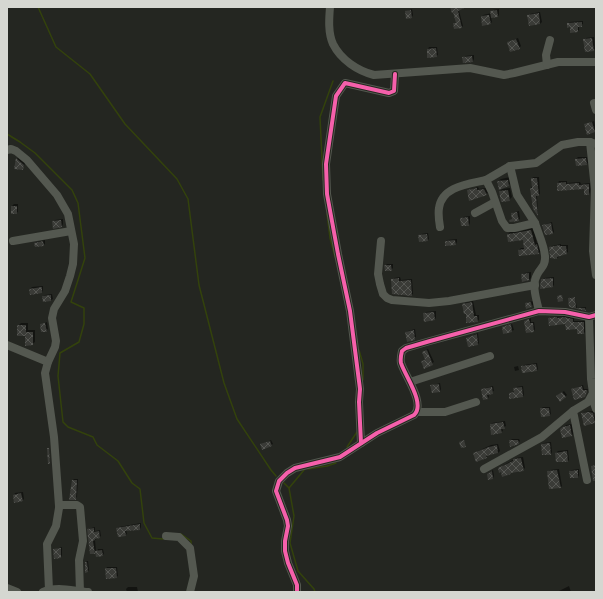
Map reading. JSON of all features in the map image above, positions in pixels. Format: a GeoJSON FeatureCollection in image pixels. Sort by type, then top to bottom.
{"type":"FeatureCollection","features":[{"type":"Feature","properties":{"kind":"street"},"geometry":{"type":"LineString","coordinates":[[330,7],[329,27],[333,44],[344,58],[355,67],[366,73],[374,75],[470,68],[504,75],[514,74],[558,62],[596,62]]}},
{"type":"Feature","properties":{"kind":"street"},"geometry":{"type":"LineString","coordinates":[[547,65],[546,55],[550,40]]}},
{"type":"Feature","properties":{"kind":"street"},"geometry":{"type":"LineString","coordinates":[[361,442],[359,402],[360,389],[351,319],[328,194],[326,164],[336,96],[345,83],[389,93],[394,91],[396,74]]}},
{"type":"Feature","properties":{"kind":"street"},"geometry":{"type":"LineString","coordinates":[[440,227],[439,208],[442,199],[448,192],[462,185],[486,180],[510,166],[536,163],[562,145],[578,142],[593,143],[595,189],[593,251],[596,275]]}},
{"type":"Feature","properties":{"kind":"street"},"geometry":{"type":"LineString","coordinates":[[7,150],[11,149],[16,151],[27,160],[57,195],[68,214],[74,244],[73,264],[65,291],[54,309],[52,318],[56,340],[48,362],[45,379],[54,436],[60,506],[56,526],[47,544],[46,591],[56,589],[88,592]]}},
{"type":"Feature","properties":{"kind":"street"},"geometry":{"type":"LineString","coordinates":[[510,166],[517,196],[535,223],[546,257],[544,266],[536,275],[535,284],[540,311]]}},
{"type":"Feature","properties":{"kind":"street"},"geometry":{"type":"LineString","coordinates":[[486,180],[492,192],[502,221],[507,228],[535,223]]}},
{"type":"Feature","properties":{"kind":"street"},"geometry":{"type":"LineString","coordinates":[[475,213],[495,202]]}},
{"type":"Feature","properties":{"kind":"street"},"geometry":{"type":"LineString","coordinates":[[13,241],[71,231]]}},
{"type":"Feature","properties":{"kind":"street"},"geometry":{"type":"LineString","coordinates":[[381,241],[378,274],[383,294],[386,298],[392,300],[429,303],[449,301],[535,284]]}},
{"type":"Feature","properties":{"kind":"street"},"geometry":{"type":"LineString","coordinates":[[297,592],[297,585],[285,551],[288,526],[276,491],[277,484],[290,471],[301,466],[335,458],[377,433],[414,415],[417,412],[419,406],[401,363],[402,351],[406,348],[540,311],[565,312],[593,316],[591,379],[593,393],[592,397],[596,410]]}},
{"type":"Feature","properties":{"kind":"street"},"geometry":{"type":"LineString","coordinates":[[7,344],[48,362]]}},
{"type":"Feature","properties":{"kind":"street"},"geometry":{"type":"LineString","coordinates":[[410,382],[490,356]]}},
{"type":"Feature","properties":{"kind":"street"},"geometry":{"type":"LineString","coordinates":[[484,469],[542,437],[573,411],[588,402],[592,397]]}},
{"type":"Feature","properties":{"kind":"street"},"geometry":{"type":"LineString","coordinates":[[417,412],[444,412],[476,402]]}},
{"type":"Feature","properties":{"kind":"street"},"geometry":{"type":"LineString","coordinates":[[573,411],[587,480]]}},
{"type":"Feature","properties":{"kind":"street"},"geometry":{"type":"LineString","coordinates":[[60,506],[77,505],[80,508],[83,541],[79,560],[80,592]]}},
{"type":"Feature","properties":{"kind":"street"},"geometry":{"type":"LineString","coordinates":[[166,536],[180,537],[190,548],[194,576],[190,592]]}},
{"type":"Feature","properties":{"kind":"street"},"geometry":{"type":"LineString","coordinates":[[7,588],[17,592]]}},
{"type":"Feature","properties":{"kind":"building"},"geometry":{"type":"Polygon","coordinates":[[[450,7],[466,7],[458,11],[462,28],[454,29],[453,23],[456,23],[450,7]]]}},
{"type":"Feature","properties":{"kind":"building"},"geometry":{"type":"Polygon","coordinates":[[[411,10],[412,18],[406,19],[405,11],[411,10]]]}},
{"type":"Feature","properties":{"kind":"building"},"geometry":{"type":"Polygon","coordinates":[[[497,10],[498,17],[491,18],[490,11],[497,10]]]}},
{"type":"Feature","properties":{"kind":"building"},"geometry":{"type":"Polygon","coordinates":[[[539,13],[540,24],[529,26],[527,15],[539,13]]]}},
{"type":"Feature","properties":{"kind":"building"},"geometry":{"type":"Polygon","coordinates":[[[489,15],[491,24],[482,26],[481,16],[489,15]]]}},
{"type":"Feature","properties":{"kind":"building"},"geometry":{"type":"Polygon","coordinates":[[[582,22],[582,27],[578,27],[578,32],[570,33],[570,27],[567,28],[567,23],[582,22]]]}},
{"type":"Feature","properties":{"kind":"building"},"geometry":{"type":"Polygon","coordinates":[[[592,38],[594,51],[585,52],[583,39],[592,38]]]}},
{"type":"Feature","properties":{"kind":"building"},"geometry":{"type":"Polygon","coordinates":[[[516,39],[520,49],[510,52],[507,42],[516,39]]]}},
{"type":"Feature","properties":{"kind":"building"},"geometry":{"type":"Polygon","coordinates":[[[436,48],[437,57],[427,58],[427,49],[436,48]]]}},
{"type":"Feature","properties":{"kind":"building"},"geometry":{"type":"Polygon","coordinates":[[[472,56],[473,62],[463,63],[462,57],[472,56]]]}},
{"type":"Feature","properties":{"kind":"building"},"geometry":{"type":"Polygon","coordinates":[[[592,122],[595,132],[587,135],[584,124],[592,122]]]}},
{"type":"Feature","properties":{"kind":"building"},"geometry":{"type":"Polygon","coordinates":[[[16,158],[24,165],[23,170],[14,169],[16,158]]]}},
{"type":"Feature","properties":{"kind":"building"},"geometry":{"type":"Polygon","coordinates":[[[586,158],[587,165],[576,166],[575,159],[586,158]]]}},
{"type":"Feature","properties":{"kind":"building"},"geometry":{"type":"Polygon","coordinates":[[[531,178],[537,178],[539,196],[536,196],[538,216],[533,209],[530,188],[532,188],[531,178]]]}},
{"type":"Feature","properties":{"kind":"building"},"geometry":{"type":"Polygon","coordinates":[[[508,180],[509,186],[499,190],[497,181],[508,180]]]}},
{"type":"Feature","properties":{"kind":"building"},"geometry":{"type":"Polygon","coordinates":[[[566,182],[566,184],[589,184],[589,195],[584,195],[584,189],[557,191],[557,183],[566,182]]]}},
{"type":"Feature","properties":{"kind":"building"},"geometry":{"type":"Polygon","coordinates":[[[477,188],[477,190],[484,189],[487,195],[469,201],[467,190],[477,188]]]}},
{"type":"Feature","properties":{"kind":"building"},"geometry":{"type":"Polygon","coordinates":[[[508,190],[510,201],[501,202],[499,191],[508,190]]]}},
{"type":"Feature","properties":{"kind":"building"},"geometry":{"type":"Polygon","coordinates":[[[11,206],[17,206],[17,214],[11,214],[11,206]]]}},
{"type":"Feature","properties":{"kind":"building"},"geometry":{"type":"Polygon","coordinates":[[[517,212],[519,221],[510,222],[509,220],[512,219],[511,213],[517,212]]]}},
{"type":"Feature","properties":{"kind":"building"},"geometry":{"type":"Polygon","coordinates":[[[468,217],[469,226],[461,226],[460,218],[468,217]]]}},
{"type":"Feature","properties":{"kind":"building"},"geometry":{"type":"Polygon","coordinates":[[[61,220],[62,227],[53,229],[52,221],[61,220]]]}},
{"type":"Feature","properties":{"kind":"building"},"geometry":{"type":"Polygon","coordinates":[[[551,223],[553,234],[545,235],[542,225],[551,223]]]}},
{"type":"Feature","properties":{"kind":"building"},"geometry":{"type":"Polygon","coordinates":[[[531,230],[535,245],[537,244],[539,254],[519,256],[518,250],[524,249],[523,240],[508,242],[507,234],[531,230]]]}},
{"type":"Feature","properties":{"kind":"building"},"geometry":{"type":"Polygon","coordinates":[[[427,234],[428,241],[419,242],[418,235],[427,234]]]}},
{"type":"Feature","properties":{"kind":"building"},"geometry":{"type":"Polygon","coordinates":[[[455,240],[456,245],[445,246],[445,241],[455,240]]]}},
{"type":"Feature","properties":{"kind":"building"},"geometry":{"type":"Polygon","coordinates":[[[43,241],[44,246],[35,247],[34,243],[43,241]]]}},
{"type":"Feature","properties":{"kind":"building"},"geometry":{"type":"Polygon","coordinates":[[[560,245],[566,246],[567,254],[557,257],[557,259],[550,258],[549,247],[560,245]]]}},
{"type":"Feature","properties":{"kind":"building"},"geometry":{"type":"Polygon","coordinates":[[[384,265],[391,265],[392,271],[385,271],[384,265]]]}},
{"type":"Feature","properties":{"kind":"building"},"geometry":{"type":"Polygon","coordinates":[[[529,273],[529,280],[522,282],[521,274],[529,273]]]}},
{"type":"Feature","properties":{"kind":"building"},"geometry":{"type":"Polygon","coordinates":[[[399,278],[399,281],[411,280],[412,296],[392,294],[391,279],[399,278]]]}},
{"type":"Feature","properties":{"kind":"building"},"geometry":{"type":"Polygon","coordinates":[[[553,278],[553,287],[540,289],[541,279],[553,278]]]}},
{"type":"Feature","properties":{"kind":"building"},"geometry":{"type":"Polygon","coordinates":[[[42,287],[42,293],[30,295],[29,289],[42,287]]]}},
{"type":"Feature","properties":{"kind":"building"},"geometry":{"type":"Polygon","coordinates":[[[51,295],[51,301],[43,302],[42,296],[51,295]]]}},
{"type":"Feature","properties":{"kind":"building"},"geometry":{"type":"Polygon","coordinates":[[[562,295],[563,301],[558,302],[557,296],[562,295]]]}},
{"type":"Feature","properties":{"kind":"building"},"geometry":{"type":"Polygon","coordinates":[[[575,297],[576,308],[585,308],[586,311],[569,307],[568,298],[575,297]]]}},
{"type":"Feature","properties":{"kind":"building"},"geometry":{"type":"Polygon","coordinates":[[[472,302],[474,316],[477,316],[478,322],[466,323],[466,314],[464,314],[462,304],[472,302]]]}},
{"type":"Feature","properties":{"kind":"building"},"geometry":{"type":"Polygon","coordinates":[[[531,302],[532,307],[526,309],[525,303],[531,302]]]}},
{"type":"Feature","properties":{"kind":"building"},"geometry":{"type":"Polygon","coordinates":[[[434,312],[435,320],[424,322],[423,313],[434,312]]]}},
{"type":"Feature","properties":{"kind":"building"},"geometry":{"type":"Polygon","coordinates":[[[557,317],[573,319],[573,322],[584,322],[584,334],[577,334],[577,329],[566,330],[565,324],[549,326],[548,318],[557,317]]]}},
{"type":"Feature","properties":{"kind":"building"},"geometry":{"type":"Polygon","coordinates":[[[529,319],[530,323],[533,323],[534,332],[526,333],[524,321],[529,319]]]}},
{"type":"Feature","properties":{"kind":"building"},"geometry":{"type":"Polygon","coordinates":[[[45,323],[47,332],[41,332],[40,324],[45,323]]]}},
{"type":"Feature","properties":{"kind":"building"},"geometry":{"type":"Polygon","coordinates":[[[511,324],[512,332],[503,334],[502,327],[511,324]]]}},
{"type":"Feature","properties":{"kind":"building"},"geometry":{"type":"Polygon","coordinates":[[[17,325],[26,325],[26,332],[33,332],[33,345],[25,346],[25,336],[17,336],[17,325]]]}},
{"type":"Feature","properties":{"kind":"building"},"geometry":{"type":"Polygon","coordinates":[[[414,330],[415,340],[407,342],[405,332],[414,330]]]}},
{"type":"Feature","properties":{"kind":"building"},"geometry":{"type":"Polygon","coordinates":[[[477,334],[478,345],[468,347],[466,338],[477,334]]]}},
{"type":"Feature","properties":{"kind":"building"},"geometry":{"type":"Polygon","coordinates":[[[427,350],[433,365],[424,369],[421,361],[425,360],[422,352],[427,350]]]}},
{"type":"Feature","properties":{"kind":"building"},"geometry":{"type":"Polygon","coordinates":[[[536,364],[537,371],[522,373],[521,366],[536,364]]]}},
{"type":"Feature","properties":{"kind":"building"},"geometry":{"type":"Polygon","coordinates":[[[439,384],[440,392],[432,393],[430,385],[439,384]]]}},
{"type":"Feature","properties":{"kind":"building"},"geometry":{"type":"Polygon","coordinates":[[[582,386],[583,390],[587,390],[585,397],[574,400],[571,389],[582,386]]]}},
{"type":"Feature","properties":{"kind":"building"},"geometry":{"type":"Polygon","coordinates":[[[492,387],[493,394],[487,395],[488,399],[483,400],[481,389],[492,387]]]}},
{"type":"Feature","properties":{"kind":"building"},"geometry":{"type":"Polygon","coordinates":[[[522,387],[523,397],[509,399],[509,393],[514,392],[513,388],[522,387]]]}},
{"type":"Feature","properties":{"kind":"building"},"geometry":{"type":"Polygon","coordinates":[[[562,392],[566,397],[560,402],[556,396],[562,392]]]}},
{"type":"Feature","properties":{"kind":"building"},"geometry":{"type":"Polygon","coordinates":[[[540,408],[549,408],[550,416],[541,417],[540,408]]]}},
{"type":"Feature","properties":{"kind":"building"},"geometry":{"type":"Polygon","coordinates":[[[581,413],[593,413],[595,423],[584,426],[581,413]]]}},
{"type":"Feature","properties":{"kind":"building"},"geometry":{"type":"Polygon","coordinates":[[[503,422],[505,429],[501,429],[502,433],[491,435],[490,424],[503,422]]]}},
{"type":"Feature","properties":{"kind":"building"},"geometry":{"type":"Polygon","coordinates":[[[570,425],[572,436],[562,438],[560,429],[570,425]]]}},
{"type":"Feature","properties":{"kind":"building"},"geometry":{"type":"Polygon","coordinates":[[[464,440],[466,447],[461,448],[459,442],[464,440]]]}},
{"type":"Feature","properties":{"kind":"building"},"geometry":{"type":"Polygon","coordinates":[[[509,440],[518,440],[519,444],[510,447],[509,440]]]}},
{"type":"Feature","properties":{"kind":"building"},"geometry":{"type":"Polygon","coordinates":[[[270,441],[272,446],[262,450],[260,444],[270,441]]]}},
{"type":"Feature","properties":{"kind":"building"},"geometry":{"type":"Polygon","coordinates":[[[550,443],[551,455],[542,455],[541,444],[550,443]]]}},
{"type":"Feature","properties":{"kind":"building"},"geometry":{"type":"Polygon","coordinates":[[[497,445],[498,453],[486,456],[487,458],[476,462],[473,453],[497,445]]]}},
{"type":"Feature","properties":{"kind":"building"},"geometry":{"type":"Polygon","coordinates":[[[47,448],[49,448],[50,464],[48,464],[47,448]]]}},
{"type":"Feature","properties":{"kind":"building"},"geometry":{"type":"Polygon","coordinates":[[[567,451],[568,462],[556,462],[555,453],[567,451]]]}},
{"type":"Feature","properties":{"kind":"building"},"geometry":{"type":"Polygon","coordinates":[[[521,458],[524,471],[510,473],[511,474],[502,477],[498,468],[513,461],[513,459],[521,458]]]}},
{"type":"Feature","properties":{"kind":"building"},"geometry":{"type":"Polygon","coordinates":[[[596,465],[596,481],[593,481],[591,466],[596,465]]]}},
{"type":"Feature","properties":{"kind":"building"},"geometry":{"type":"Polygon","coordinates":[[[557,470],[561,488],[549,489],[547,471],[557,470]]]}},
{"type":"Feature","properties":{"kind":"building"},"geometry":{"type":"Polygon","coordinates":[[[578,470],[578,478],[570,478],[569,471],[578,470]]]}},
{"type":"Feature","properties":{"kind":"building"},"geometry":{"type":"Polygon","coordinates":[[[492,471],[493,479],[488,480],[487,474],[492,471]]]}},
{"type":"Feature","properties":{"kind":"building"},"geometry":{"type":"Polygon","coordinates":[[[72,480],[77,480],[76,500],[69,500],[72,480]]]}},
{"type":"Feature","properties":{"kind":"building"},"geometry":{"type":"Polygon","coordinates":[[[21,493],[23,501],[14,503],[13,495],[21,493]]]}},
{"type":"Feature","properties":{"kind":"building"},"geometry":{"type":"Polygon","coordinates":[[[140,524],[140,530],[125,531],[126,536],[118,537],[116,528],[140,524]]]}},
{"type":"Feature","properties":{"kind":"building"},"geometry":{"type":"Polygon","coordinates":[[[94,528],[94,532],[99,531],[100,538],[93,541],[95,554],[90,554],[87,529],[94,528]]]}},
{"type":"Feature","properties":{"kind":"building"},"geometry":{"type":"Polygon","coordinates":[[[61,548],[61,558],[54,559],[53,549],[61,548]]]}},
{"type":"Feature","properties":{"kind":"building"},"geometry":{"type":"Polygon","coordinates":[[[102,550],[103,556],[96,557],[95,551],[102,550]]]}},
{"type":"Feature","properties":{"kind":"building"},"geometry":{"type":"Polygon","coordinates":[[[85,562],[87,562],[88,572],[85,573],[85,562]]]}},
{"type":"Feature","properties":{"kind":"building"},"geometry":{"type":"Polygon","coordinates":[[[105,568],[116,568],[117,578],[106,579],[105,568]]]}},
{"type":"Feature","properties":{"kind":"waterway"},"geometry":{"type":"LineString","coordinates":[[38,7],[56,47],[90,74],[125,124],[177,179],[188,199],[199,285],[224,383],[237,419],[276,476]]}},
{"type":"Feature","properties":{"kind":"waterway"},"geometry":{"type":"LineString","coordinates":[[323,180],[320,117],[333,81]]}},
{"type":"Feature","properties":{"kind":"waterway"},"geometry":{"type":"LineString","coordinates":[[7,134],[35,153],[72,190],[78,203],[85,258],[71,302],[84,308],[84,324],[79,342],[60,353],[58,376],[63,422],[68,427],[93,437],[97,445],[118,461],[132,483],[140,489],[144,523],[152,538],[163,539],[165,537]]}},
{"type":"Feature","properties":{"kind":"waterway"},"geometry":{"type":"LineString","coordinates":[[327,214],[330,238],[335,257]]}},
{"type":"Feature","properties":{"kind":"waterway"},"geometry":{"type":"LineString","coordinates":[[359,350],[363,364],[363,380]]}},
{"type":"Feature","properties":{"kind":"waterway"},"geometry":{"type":"LineString","coordinates":[[347,447],[357,432]]}},
{"type":"Feature","properties":{"kind":"waterway"},"geometry":{"type":"LineString","coordinates":[[308,469],[336,463]]}},
{"type":"Feature","properties":{"kind":"waterway"},"geometry":{"type":"LineString","coordinates":[[289,488],[304,470]]}},
{"type":"Feature","properties":{"kind":"waterway"},"geometry":{"type":"LineString","coordinates":[[284,483],[289,488],[294,516],[290,543],[298,571],[315,592]]}},
{"type":"Feature","properties":{"kind":"waterway"},"geometry":{"type":"LineString","coordinates":[[179,534],[191,541],[191,545]]}},
{"type":"Feature","properties":{"kind":"cycle path"},"geometry":{"type":"LineString","coordinates":[[361,443],[359,402],[360,389],[350,311],[327,194],[326,164],[336,96],[345,83],[389,93],[394,91],[395,74]]}},
{"type":"Feature","properties":{"kind":"cycle path"},"geometry":{"type":"LineString","coordinates":[[297,592],[297,585],[285,551],[288,526],[276,491],[279,481],[295,468],[340,457],[377,433],[414,415],[418,404],[414,390],[401,363],[402,351],[406,348],[539,311],[565,312],[589,317],[596,315]]}}]}
